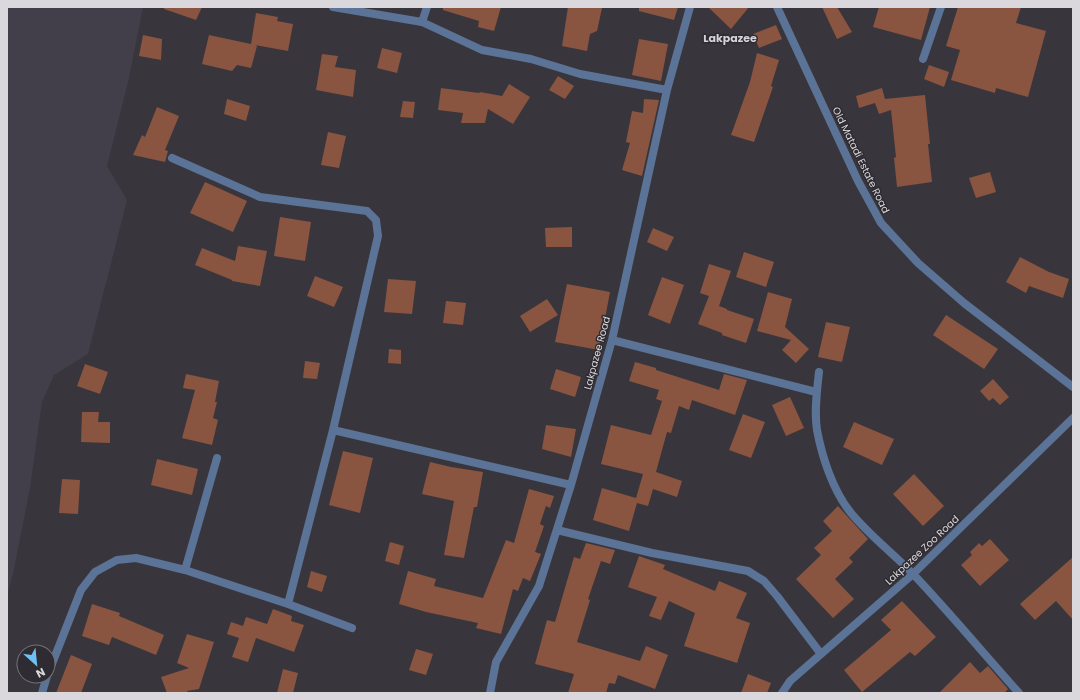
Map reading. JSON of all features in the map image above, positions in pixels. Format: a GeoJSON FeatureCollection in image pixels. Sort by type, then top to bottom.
{"type":"FeatureCollection","features":[{"type":"Feature","properties":{"kind":"street"},"geometry":{"type":"LineString","coordinates":[[333,7],[422,22],[482,50],[531,59],[580,74],[667,90]]}},
{"type":"Feature","properties":{"kind":"street"},"geometry":{"type":"LineString","coordinates":[[422,22],[426,7]]}},
{"type":"Feature","properties":{"kind":"street","name":"Lakpazee Road"},"geometry":{"type":"LineString","coordinates":[[490,693],[496,662],[539,586],[571,485],[612,340],[667,90],[690,7]]}},
{"type":"Feature","properties":{"kind":"street","name":"Old Matadi Estate Road"},"geometry":{"type":"LineString","coordinates":[[777,7],[858,181],[881,223],[918,263],[958,298],[1073,387]]}},
{"type":"Feature","properties":{"kind":"street"},"geometry":{"type":"LineString","coordinates":[[923,59],[941,7]]}},
{"type":"Feature","properties":{"kind":"street"},"geometry":{"type":"LineString","coordinates":[[172,158],[260,197],[368,211],[376,220],[378,236],[333,430],[288,604]]}},
{"type":"Feature","properties":{"kind":"street"},"geometry":{"type":"LineString","coordinates":[[612,340],[816,392]]}},
{"type":"Feature","properties":{"kind":"street"},"geometry":{"type":"LineString","coordinates":[[819,372],[816,392],[817,429],[828,469],[836,491],[850,512],[868,532],[913,574],[1019,693]]}},
{"type":"Feature","properties":{"kind":"street","name":"Lakpazee Zoo Road"},"geometry":{"type":"LineString","coordinates":[[782,693],[790,681],[913,574],[1073,418]]}},
{"type":"Feature","properties":{"kind":"street"},"geometry":{"type":"LineString","coordinates":[[333,430],[571,485]]}},
{"type":"Feature","properties":{"kind":"street"},"geometry":{"type":"LineString","coordinates":[[185,570],[217,458]]}},
{"type":"Feature","properties":{"kind":"street"},"geometry":{"type":"LineString","coordinates":[[557,530],[652,553],[748,571],[764,581],[773,591],[821,654]]}},
{"type":"Feature","properties":{"kind":"street"},"geometry":{"type":"LineString","coordinates":[[56,654],[81,590],[95,572],[117,560],[136,558],[185,570],[288,604],[352,628]]}},
{"type":"Feature","properties":{"kind":"shaded area"},"geometry":{"type":"Polygon","coordinates":[[[7,7],[143,7],[129,78],[107,166],[127,200],[88,354],[54,375],[42,402],[30,488],[13,574],[7,596],[7,7]]]}},
{"type":"Feature","properties":{"kind":"building"},"geometry":{"type":"Polygon","coordinates":[[[164,7],[202,7],[196,20],[164,9],[164,7]]]}},
{"type":"Feature","properties":{"kind":"building"},"geometry":{"type":"Polygon","coordinates":[[[443,7],[501,7],[494,31],[478,27],[479,21],[443,10],[443,7]]]}},
{"type":"Feature","properties":{"kind":"building"},"geometry":{"type":"Polygon","coordinates":[[[568,7],[602,8],[597,31],[590,34],[587,51],[562,46],[568,7]]]}},
{"type":"Feature","properties":{"kind":"building"},"geometry":{"type":"Polygon","coordinates":[[[639,7],[678,7],[674,20],[639,11],[639,7]]]}},
{"type":"Feature","properties":{"kind":"building"},"geometry":{"type":"Polygon","coordinates":[[[708,7],[749,7],[731,29],[708,7]]]}},
{"type":"Feature","properties":{"kind":"building"},"geometry":{"type":"Polygon","coordinates":[[[822,7],[837,7],[852,32],[837,39],[822,7]]]}},
{"type":"Feature","properties":{"kind":"building"},"geometry":{"type":"Polygon","coordinates":[[[879,7],[930,7],[921,40],[873,27],[879,7]]]}},
{"type":"Feature","properties":{"kind":"building"},"geometry":{"type":"Polygon","coordinates":[[[958,7],[1021,7],[1016,23],[1046,31],[1028,97],[996,88],[995,93],[951,80],[960,50],[946,46],[958,7]]]}},
{"type":"Feature","properties":{"kind":"building"},"geometry":{"type":"Polygon","coordinates":[[[256,13],[278,17],[277,21],[293,24],[288,51],[255,45],[257,46],[251,68],[237,65],[232,71],[202,64],[209,35],[251,44],[256,13]]]}},
{"type":"Feature","properties":{"kind":"building"},"geometry":{"type":"Polygon","coordinates":[[[776,25],[782,39],[759,48],[753,34],[776,25]]]}},
{"type":"Feature","properties":{"kind":"building"},"geometry":{"type":"Polygon","coordinates":[[[143,35],[162,39],[161,60],[139,56],[143,35]]]}},
{"type":"Feature","properties":{"kind":"building"},"geometry":{"type":"Polygon","coordinates":[[[639,39],[668,44],[661,81],[632,75],[639,39]]]}},
{"type":"Feature","properties":{"kind":"building"},"geometry":{"type":"Polygon","coordinates":[[[382,48],[402,53],[397,73],[377,68],[382,48]]]}},
{"type":"Feature","properties":{"kind":"building"},"geometry":{"type":"Polygon","coordinates":[[[757,53],[779,60],[771,86],[773,87],[754,142],[731,135],[750,82],[757,53]]]}},
{"type":"Feature","properties":{"kind":"building"},"geometry":{"type":"Polygon","coordinates":[[[322,54],[338,56],[335,67],[356,70],[353,97],[316,90],[322,54]]]}},
{"type":"Feature","properties":{"kind":"building"},"geometry":{"type":"Polygon","coordinates":[[[929,65],[949,72],[944,87],[924,79],[929,65]]]}},
{"type":"Feature","properties":{"kind":"building"},"geometry":{"type":"Polygon","coordinates":[[[558,76],[574,86],[565,99],[549,90],[558,76]]]}},
{"type":"Feature","properties":{"kind":"building"},"geometry":{"type":"Polygon","coordinates":[[[509,84],[530,97],[513,124],[488,109],[485,123],[461,123],[463,113],[438,110],[441,88],[502,96],[509,84]]]}},
{"type":"Feature","properties":{"kind":"building"},"geometry":{"type":"Polygon","coordinates":[[[882,88],[885,99],[925,95],[932,182],[897,187],[894,158],[896,157],[891,110],[879,114],[875,103],[859,108],[856,96],[882,88]]]}},
{"type":"Feature","properties":{"kind":"building"},"geometry":{"type":"Polygon","coordinates":[[[227,99],[250,106],[246,121],[224,114],[227,99]]]}},
{"type":"Feature","properties":{"kind":"building"},"geometry":{"type":"Polygon","coordinates":[[[644,99],[659,100],[642,176],[622,170],[630,143],[626,142],[632,111],[643,113],[644,99]]]}},
{"type":"Feature","properties":{"kind":"building"},"geometry":{"type":"Polygon","coordinates":[[[403,101],[415,102],[413,118],[400,117],[403,101]]]}},
{"type":"Feature","properties":{"kind":"building"},"geometry":{"type":"Polygon","coordinates":[[[157,107],[179,116],[165,150],[168,151],[165,162],[133,155],[142,135],[145,137],[157,107]]]}},
{"type":"Feature","properties":{"kind":"building"},"geometry":{"type":"Polygon","coordinates":[[[328,132],[346,136],[339,168],[321,165],[328,132]]]}},
{"type":"Feature","properties":{"kind":"building"},"geometry":{"type":"Polygon","coordinates":[[[990,172],[996,192],[976,198],[969,178],[990,172]]]}},
{"type":"Feature","properties":{"kind":"building"},"geometry":{"type":"Polygon","coordinates":[[[205,182],[247,201],[233,232],[190,213],[205,182]]]}},
{"type":"Feature","properties":{"kind":"building"},"geometry":{"type":"Polygon","coordinates":[[[280,217],[311,222],[305,261],[274,256],[280,217]]]}},
{"type":"Feature","properties":{"kind":"building"},"geometry":{"type":"Polygon","coordinates":[[[572,227],[572,247],[546,247],[545,228],[572,227]]]}},
{"type":"Feature","properties":{"kind":"building"},"geometry":{"type":"Polygon","coordinates":[[[653,228],[674,237],[667,251],[647,242],[653,228]]]}},
{"type":"Feature","properties":{"kind":"building"},"geometry":{"type":"Polygon","coordinates":[[[238,246],[267,251],[260,286],[232,281],[195,265],[202,248],[235,261],[238,246]]]}},
{"type":"Feature","properties":{"kind":"building"},"geometry":{"type":"Polygon","coordinates":[[[744,252],[774,262],[766,287],[736,277],[744,252]]]}},
{"type":"Feature","properties":{"kind":"building"},"geometry":{"type":"Polygon","coordinates":[[[1020,257],[1049,272],[1069,279],[1063,298],[1029,286],[1026,293],[1006,282],[1020,257]]]}},
{"type":"Feature","properties":{"kind":"building"},"geometry":{"type":"Polygon","coordinates":[[[709,264],[731,271],[719,306],[754,319],[746,343],[722,335],[722,333],[698,324],[709,296],[700,293],[709,264]]]}},
{"type":"Feature","properties":{"kind":"building"},"geometry":{"type":"Polygon","coordinates":[[[315,276],[343,287],[334,307],[307,296],[315,276]]]}},
{"type":"Feature","properties":{"kind":"building"},"geometry":{"type":"Polygon","coordinates":[[[662,277],[684,285],[670,324],[648,315],[662,277]]]}},
{"type":"Feature","properties":{"kind":"building"},"geometry":{"type":"Polygon","coordinates":[[[388,279],[416,281],[412,314],[384,312],[388,279]]]}},
{"type":"Feature","properties":{"kind":"building"},"geometry":{"type":"Polygon","coordinates":[[[567,284],[610,292],[599,350],[555,342],[567,284]]]}},
{"type":"Feature","properties":{"kind":"building"},"geometry":{"type":"Polygon","coordinates":[[[768,292],[792,299],[785,327],[809,349],[796,363],[782,350],[791,340],[757,331],[768,292]]]}},
{"type":"Feature","properties":{"kind":"building"},"geometry":{"type":"Polygon","coordinates":[[[547,299],[558,315],[530,332],[520,316],[547,299]]]}},
{"type":"Feature","properties":{"kind":"building"},"geometry":{"type":"Polygon","coordinates":[[[446,301],[466,303],[463,325],[443,323],[446,301]]]}},
{"type":"Feature","properties":{"kind":"building"},"geometry":{"type":"Polygon","coordinates":[[[946,315],[998,349],[984,369],[933,335],[946,315]]]}},
{"type":"Feature","properties":{"kind":"building"},"geometry":{"type":"Polygon","coordinates":[[[826,322],[850,327],[842,362],[818,357],[826,322]]]}},
{"type":"Feature","properties":{"kind":"building"},"geometry":{"type":"Polygon","coordinates":[[[389,349],[401,350],[401,364],[388,363],[389,349]]]}},
{"type":"Feature","properties":{"kind":"building"},"geometry":{"type":"Polygon","coordinates":[[[305,361],[320,363],[317,379],[303,378],[305,361]]]}},
{"type":"Feature","properties":{"kind":"building"},"geometry":{"type":"Polygon","coordinates":[[[635,362],[719,390],[724,374],[747,380],[735,415],[692,400],[689,410],[679,406],[671,433],[667,432],[656,472],[682,481],[677,497],[653,489],[648,506],[637,503],[629,531],[593,520],[602,488],[636,498],[643,474],[601,464],[611,425],[651,435],[662,401],[656,399],[659,390],[629,381],[635,362]]]}},
{"type":"Feature","properties":{"kind":"building"},"geometry":{"type":"Polygon","coordinates":[[[85,364],[108,372],[100,394],[77,386],[85,364]]]}},
{"type":"Feature","properties":{"kind":"building"},"geometry":{"type":"Polygon","coordinates":[[[556,369],[581,377],[575,397],[550,389],[556,369]]]}},
{"type":"Feature","properties":{"kind":"building"},"geometry":{"type":"Polygon","coordinates":[[[186,374],[219,381],[215,402],[217,402],[213,418],[218,420],[212,445],[182,438],[195,390],[183,388],[186,374]]]}},
{"type":"Feature","properties":{"kind":"building"},"geometry":{"type":"Polygon","coordinates":[[[993,379],[1009,397],[1000,405],[993,398],[989,401],[980,391],[993,379]]]}},
{"type":"Feature","properties":{"kind":"building"},"geometry":{"type":"Polygon","coordinates":[[[790,397],[804,428],[786,436],[772,405],[790,397]]]}},
{"type":"Feature","properties":{"kind":"building"},"geometry":{"type":"Polygon","coordinates":[[[82,412],[99,412],[98,422],[110,422],[110,443],[81,442],[82,412]]]}},
{"type":"Feature","properties":{"kind":"building"},"geometry":{"type":"Polygon","coordinates":[[[743,414],[765,422],[751,458],[729,450],[743,414]]]}},
{"type":"Feature","properties":{"kind":"building"},"geometry":{"type":"Polygon","coordinates":[[[854,422],[894,439],[882,465],[843,447],[854,422]]]}},
{"type":"Feature","properties":{"kind":"building"},"geometry":{"type":"Polygon","coordinates":[[[546,425],[576,429],[571,457],[542,449],[546,425]]]}},
{"type":"Feature","properties":{"kind":"building"},"geometry":{"type":"Polygon","coordinates":[[[343,451],[373,458],[360,513],[329,505],[343,451]]]}},
{"type":"Feature","properties":{"kind":"building"},"geometry":{"type":"Polygon","coordinates":[[[157,459],[198,469],[192,495],[151,485],[157,459]]]}},
{"type":"Feature","properties":{"kind":"building"},"geometry":{"type":"Polygon","coordinates":[[[430,462],[483,472],[477,507],[474,507],[464,558],[444,555],[454,501],[422,494],[430,462]]]}},
{"type":"Feature","properties":{"kind":"building"},"geometry":{"type":"Polygon","coordinates":[[[914,474],[944,506],[923,526],[893,494],[914,474]]]}},
{"type":"Feature","properties":{"kind":"building"},"geometry":{"type":"Polygon","coordinates":[[[62,479],[80,480],[78,514],[59,513],[62,479]]]}},
{"type":"Feature","properties":{"kind":"building"},"geometry":{"type":"Polygon","coordinates":[[[529,489],[554,496],[550,508],[546,506],[540,524],[544,526],[535,552],[541,554],[530,581],[523,578],[518,591],[513,589],[501,634],[476,628],[478,623],[426,612],[399,604],[408,571],[436,579],[434,586],[483,598],[506,540],[514,543],[529,489]]]}},
{"type":"Feature","properties":{"kind":"building"},"geometry":{"type":"Polygon","coordinates":[[[838,506],[868,539],[849,558],[853,562],[835,579],[854,599],[833,618],[796,579],[821,555],[814,548],[832,531],[823,521],[838,506]]]}},
{"type":"Feature","properties":{"kind":"building"},"geometry":{"type":"Polygon","coordinates":[[[990,539],[1009,560],[980,586],[961,565],[972,555],[970,552],[979,543],[982,546],[990,539]]]}},
{"type":"Feature","properties":{"kind":"building"},"geometry":{"type":"Polygon","coordinates":[[[390,542],[404,546],[399,565],[385,561],[390,542]]]}},
{"type":"Feature","properties":{"kind":"building"},"geometry":{"type":"Polygon","coordinates":[[[586,543],[615,550],[610,564],[601,561],[588,599],[590,600],[577,642],[640,661],[646,646],[668,655],[655,689],[618,675],[615,684],[609,683],[606,693],[568,693],[574,674],[535,664],[547,620],[555,622],[574,557],[580,559],[586,543]]]}},
{"type":"Feature","properties":{"kind":"building"},"geometry":{"type":"Polygon","coordinates":[[[639,556],[665,565],[663,569],[715,591],[719,581],[747,593],[736,618],[750,623],[737,663],[684,646],[695,613],[669,601],[661,620],[649,616],[657,597],[628,587],[639,556]]]}},
{"type":"Feature","properties":{"kind":"building"},"geometry":{"type":"Polygon","coordinates":[[[1073,557],[1073,620],[1056,601],[1035,620],[1020,604],[1073,557]]]}},
{"type":"Feature","properties":{"kind":"building"},"geometry":{"type":"Polygon","coordinates":[[[311,571],[327,576],[322,592],[307,587],[311,571]]]}},
{"type":"Feature","properties":{"kind":"building"},"geometry":{"type":"Polygon","coordinates":[[[902,601],[936,637],[915,656],[910,652],[862,692],[844,670],[891,630],[881,620],[902,601]]]}},
{"type":"Feature","properties":{"kind":"building"},"geometry":{"type":"Polygon","coordinates":[[[92,604],[120,613],[119,616],[164,635],[156,655],[112,637],[109,645],[82,636],[92,604]]]}},
{"type":"Feature","properties":{"kind":"building"},"geometry":{"type":"Polygon","coordinates":[[[273,609],[292,616],[291,621],[304,625],[294,652],[256,638],[248,662],[232,657],[239,638],[227,634],[231,622],[243,626],[246,617],[267,624],[273,609]]]}},
{"type":"Feature","properties":{"kind":"building"},"geometry":{"type":"Polygon","coordinates":[[[187,634],[214,642],[199,689],[187,691],[188,693],[167,693],[161,677],[189,668],[177,663],[187,634]]]}},
{"type":"Feature","properties":{"kind":"building"},"geometry":{"type":"Polygon","coordinates":[[[416,649],[433,654],[426,675],[409,670],[416,649]]]}},
{"type":"Feature","properties":{"kind":"building"},"geometry":{"type":"Polygon","coordinates":[[[71,655],[92,664],[81,693],[56,693],[71,655]]]}},
{"type":"Feature","properties":{"kind":"building"},"geometry":{"type":"Polygon","coordinates":[[[970,662],[980,673],[988,666],[1008,689],[1004,693],[939,693],[970,662]]]}},
{"type":"Feature","properties":{"kind":"building"},"geometry":{"type":"Polygon","coordinates":[[[283,669],[298,673],[293,693],[277,693],[283,669]]]}},
{"type":"Feature","properties":{"kind":"building"},"geometry":{"type":"Polygon","coordinates":[[[748,674],[771,683],[767,693],[741,693],[748,674]]]}},
{"type":"Feature","properties":{"kind":"district","name":"Lakpazee"},"geometry":{"type":"Point","coordinates":[730,38]}}]}
